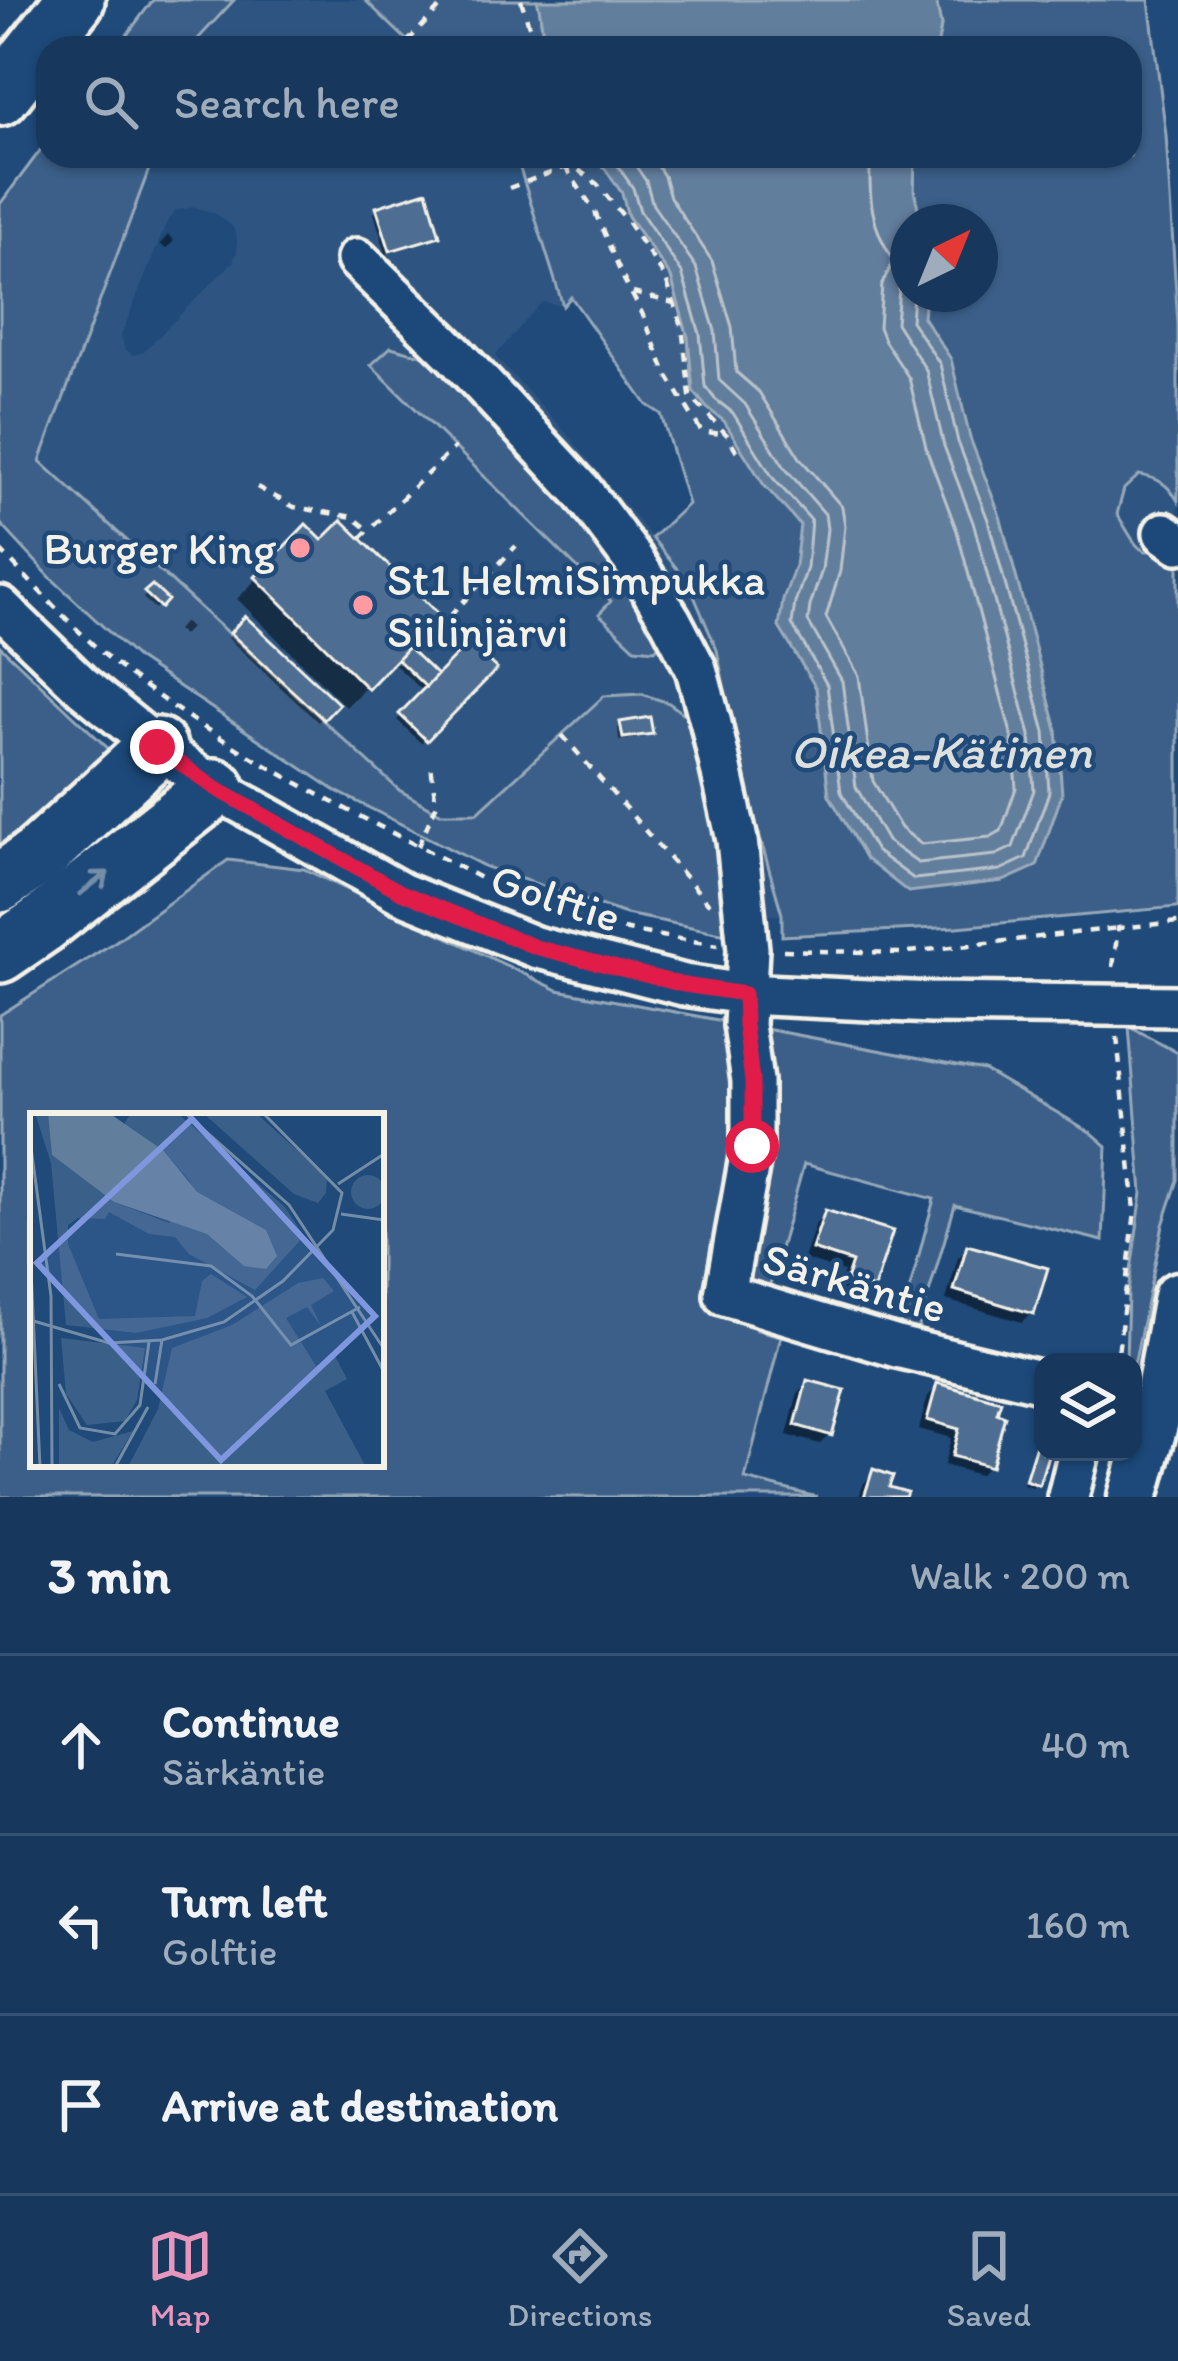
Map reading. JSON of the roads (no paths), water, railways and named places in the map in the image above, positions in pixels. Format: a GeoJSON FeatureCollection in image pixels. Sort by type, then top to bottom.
{"type":"FeatureCollection","features":[{"type":"Feature","properties":{"kind":"highway"},"geometry":{"type":"LineString","coordinates":[[47,36],[75,0]]}},
{"type":"Feature","properties":{"kind":"highway"},"geometry":{"type":"LineString","coordinates":[[0,96],[36,50]]}},
{"type":"Feature","properties":{"kind":"highway"},"geometry":{"type":"LineString","coordinates":[[0,883],[38,856],[157,747]]}},
{"type":"Feature","properties":{"kind":"highway"},"geometry":{"type":"LineString","coordinates":[[0,953],[215,788]]}},
{"type":"Feature","properties":{"kind":"main road"},"geometry":{"type":"LineString","coordinates":[[1132,1497],[1146,1404],[1178,1297]]}},
{"type":"Feature","properties":{"kind":"street"},"geometry":{"type":"LineString","coordinates":[[357,259],[582,491],[671,621],[696,669],[737,839],[748,949],[744,994]]}},
{"type":"Feature","properties":{"kind":"street","name":"Golftie"},"geometry":{"type":"LineString","coordinates":[[0,607],[82,686],[215,788],[401,892],[535,947],[684,985],[744,994],[932,1003],[1178,1006]]}},
{"type":"Feature","properties":{"kind":"street","name":"Särkäntie"},"geometry":{"type":"LineString","coordinates":[[744,994],[752,1146],[725,1295],[896,1347],[1034,1380]]}},
{"type":"Feature","properties":{"kind":"street"},"geometry":{"type":"LineString","coordinates":[[1068,1497],[1077,1461]]}},
{"type":"Feature","properties":{"kind":"water"},"geometry":{"type":"Polygon","coordinates":[[[537,0],[936,0],[941,26],[939,36],[544,36],[537,0]]]}},
{"type":"Feature","properties":{"kind":"water","name":"Oikea-Kätinen"},"geometry":{"type":"Polygon","coordinates":[[[604,168],[915,168],[917,204],[890,204],[890,312],[923,312],[951,359],[970,438],[1000,516],[1057,730],[1062,794],[1037,866],[1003,881],[908,892],[866,859],[829,795],[816,688],[779,627],[800,525],[764,485],[724,421],[693,391],[688,337],[671,277],[628,216],[622,193],[604,168]]]}},
{"type":"Feature","properties":{"kind":"place","name":"Burger King"},"geometry":{"type":"Point","coordinates":[300,548]}},
{"type":"Feature","properties":{"kind":"place","name":"St1 HelmiSimpukka Siilinjärvi"},"geometry":{"type":"Point","coordinates":[363,605]}}]}
